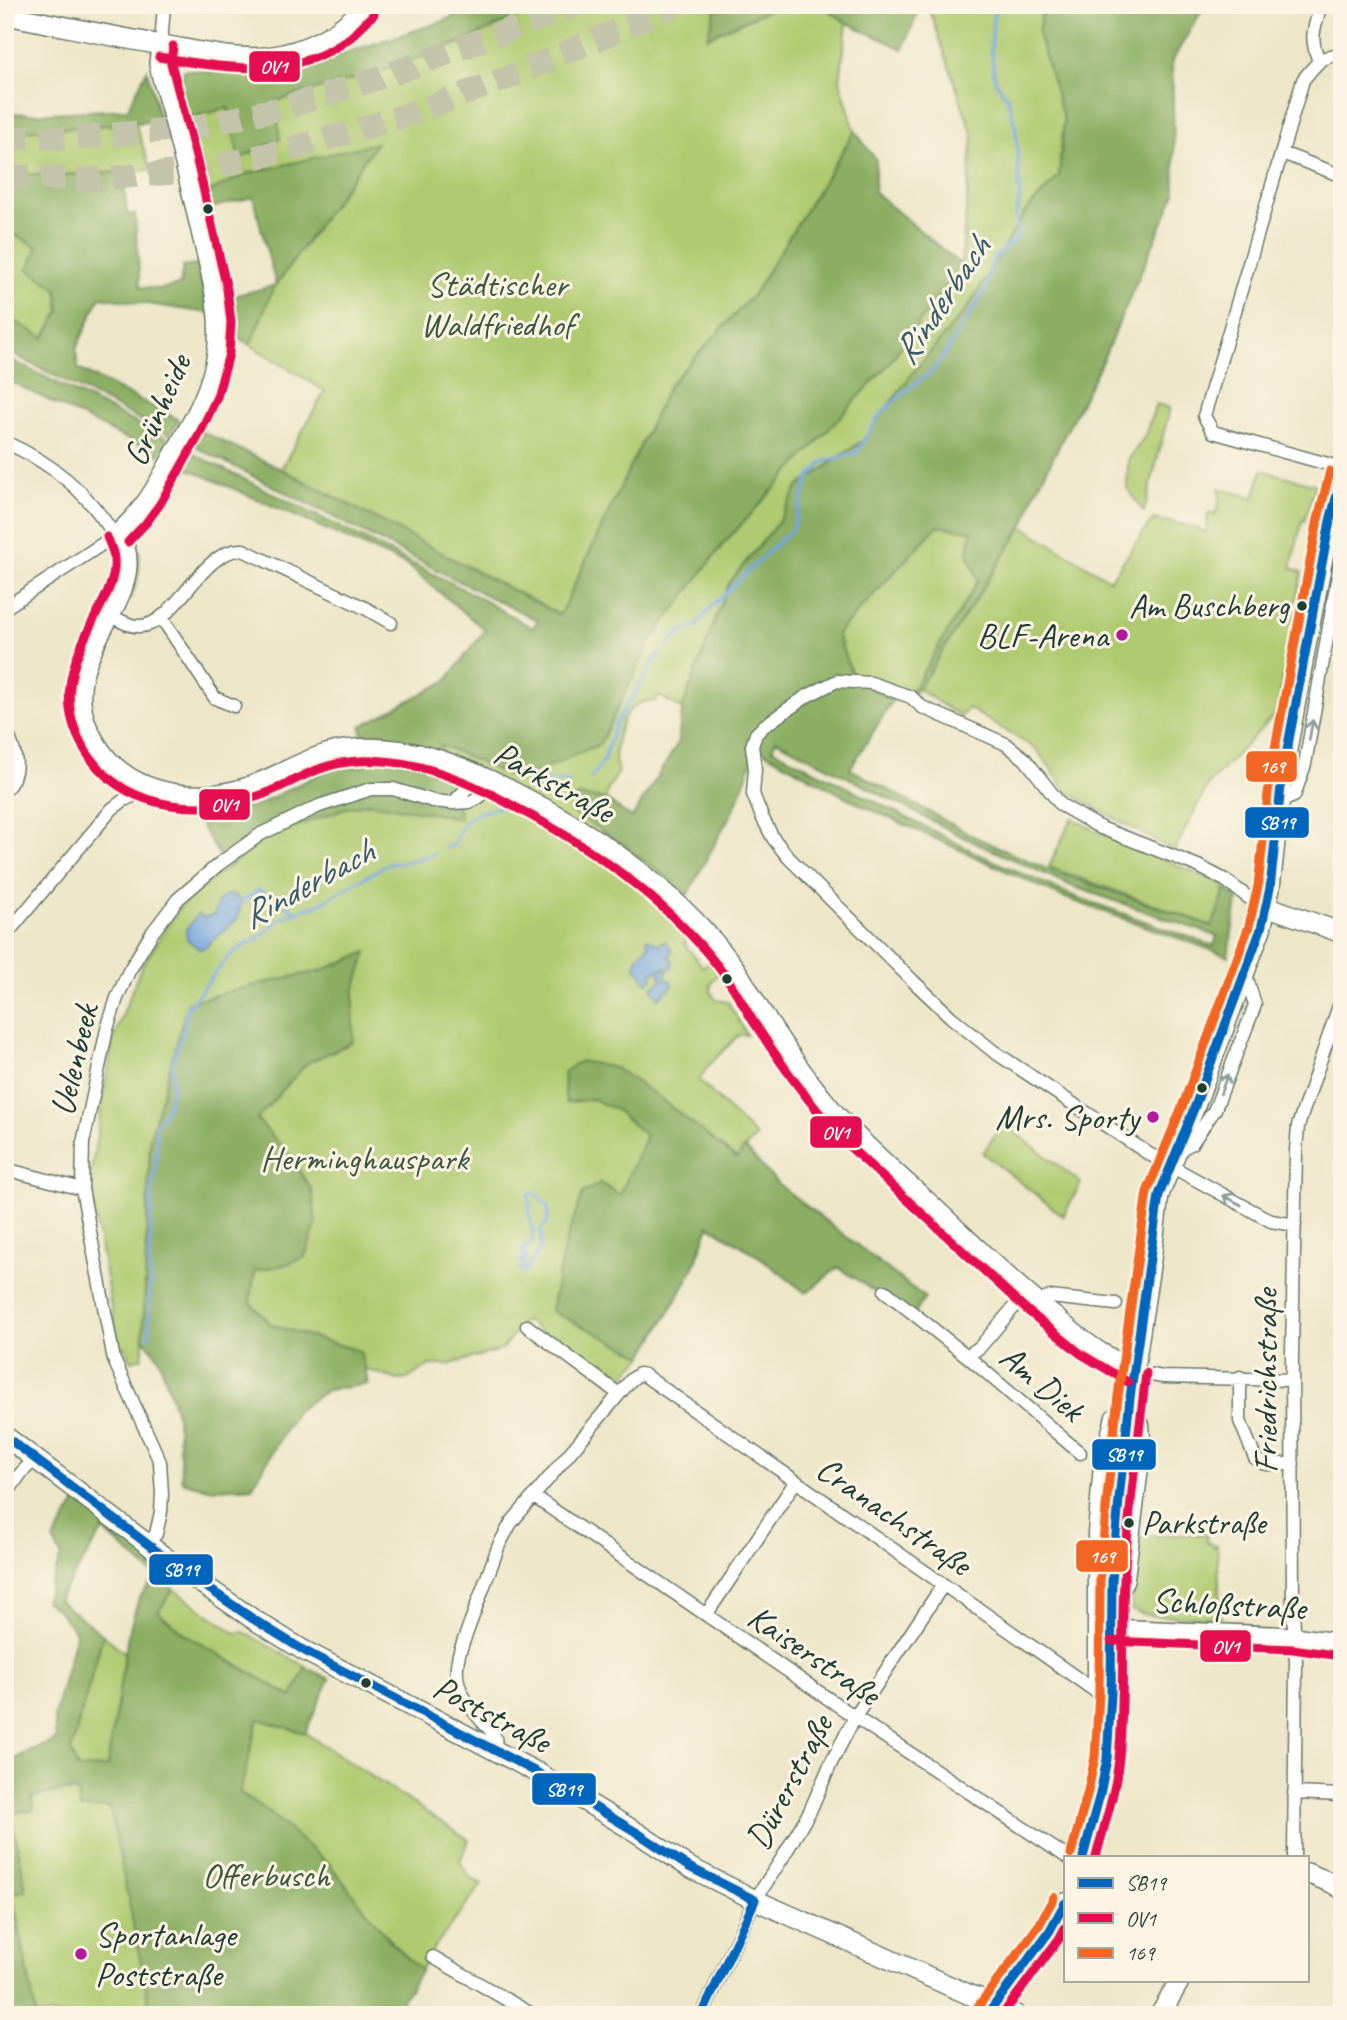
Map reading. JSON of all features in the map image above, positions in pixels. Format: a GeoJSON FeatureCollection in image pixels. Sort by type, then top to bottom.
{"type":"FeatureCollection","features":[{"type":"Feature","properties":{"kind":"street"},"geometry":{"type":"LineString","coordinates":[[161,45],[164,5]]}},
{"type":"Feature","properties":{"kind":"street"},"geometry":{"type":"LineString","coordinates":[[5,15],[218,55],[269,57],[324,39],[349,23],[365,5]]}},
{"type":"Feature","properties":{"kind":"street"},"geometry":{"type":"LineString","coordinates":[[1319,61],[1312,45],[1321,5]]}},
{"type":"Feature","properties":{"kind":"street","name":"Grünheide"},"geometry":{"type":"LineString","coordinates":[[5,608],[117,535],[138,515],[157,489],[192,424],[214,371],[219,330],[214,292],[159,64],[161,45]]}},
{"type":"Feature","properties":{"kind":"street"},"geometry":{"type":"LineString","coordinates":[[1342,54],[1330,55],[1319,61],[1303,80],[1204,416],[1213,432],[1342,468]]}},
{"type":"Feature","properties":{"kind":"street"},"geometry":{"type":"LineString","coordinates":[[1282,153],[1342,176]]}},
{"type":"Feature","properties":{"kind":"street"},"geometry":{"type":"LineString","coordinates":[[5,442],[59,472],[117,535]]}},
{"type":"Feature","properties":{"kind":"street"},"geometry":{"type":"LineString","coordinates":[[1083,1856],[1107,1759],[1104,1695],[1112,1629],[1112,1581],[1128,1409],[1158,1195],[1261,929],[1279,802],[1330,521],[1342,474]]}},
{"type":"Feature","properties":{"kind":"street"},"geometry":{"type":"LineString","coordinates":[[1279,802],[1294,796],[1305,764],[1341,558],[1339,539],[1330,521]]}},
{"type":"Feature","properties":{"kind":"street","name":"Parkstraße"},"geometry":{"type":"LineString","coordinates":[[117,535],[125,544],[127,567],[122,592],[90,650],[80,688],[85,722],[100,752],[122,773],[149,788],[192,795],[220,794],[247,787],[324,754],[352,749],[389,748],[453,764],[556,815],[606,846],[687,913],[737,971],[779,1040],[836,1115],[1031,1298],[1088,1343],[1134,1372]]}},
{"type":"Feature","properties":{"kind":"street"},"geometry":{"type":"LineString","coordinates":[[110,615],[139,627],[149,625],[161,617],[220,556],[233,550],[243,550],[391,622]]}},
{"type":"Feature","properties":{"kind":"street"},"geometry":{"type":"LineString","coordinates":[[161,617],[215,698],[234,706]]}},
{"type":"Feature","properties":{"kind":"street"},"geometry":{"type":"LineString","coordinates":[[1328,633],[1342,637]]}},
{"type":"Feature","properties":{"kind":"street"},"geometry":{"type":"LineString","coordinates":[[1295,1225],[1272,1221],[1172,1158],[1149,1154],[993,1051],[951,1017],[851,921],[773,838],[753,794],[755,769],[752,746],[756,734],[764,726],[807,696],[837,681],[871,683],[911,697],[922,707],[1006,744],[1025,759],[1061,805],[1101,828],[1198,866],[1266,906],[1342,933]]}},
{"type":"Feature","properties":{"kind":"street"},"geometry":{"type":"LineString","coordinates":[[5,727],[15,749],[17,765],[5,790]]}},
{"type":"Feature","properties":{"kind":"street"},"geometry":{"type":"LineString","coordinates":[[453,803],[469,786],[474,773]]}},
{"type":"Feature","properties":{"kind":"street","name":"Uelenbeek"},"geometry":{"type":"LineString","coordinates":[[147,1544],[156,1534],[161,1513],[160,1462],[114,1360],[82,1189],[83,1143],[107,1029],[129,971],[152,933],[178,899],[219,864],[261,834],[319,806],[359,791],[393,789],[421,798],[453,803],[470,802],[496,783]]}},
{"type":"Feature","properties":{"kind":"street"},"geometry":{"type":"LineString","coordinates":[[5,936],[112,809],[149,788]]}},
{"type":"Feature","properties":{"kind":"street","name":"Friedrichstraße"},"geometry":{"type":"LineString","coordinates":[[1294,1856],[1296,1658],[1292,1380],[1295,1176],[1298,1126],[1342,997]]}},
{"type":"Feature","properties":{"kind":"street"},"geometry":{"type":"LineString","coordinates":[[5,1169],[82,1189]]}},
{"type":"Feature","properties":{"kind":"street","name":"Am Diek"},"geometry":{"type":"LineString","coordinates":[[885,1291],[967,1356],[1080,1453]]}},
{"type":"Feature","properties":{"kind":"street"},"geometry":{"type":"LineString","coordinates":[[1031,1298],[1050,1297],[1116,1304]]}},
{"type":"Feature","properties":{"kind":"street","name":"Am Diek"},"geometry":{"type":"LineString","coordinates":[[967,1356],[1031,1298]]}},
{"type":"Feature","properties":{"kind":"street"},"geometry":{"type":"LineString","coordinates":[[494,1749],[496,1739],[460,1692],[457,1680],[458,1657],[499,1545],[511,1523],[620,1394],[527,1326]]}},
{"type":"Feature","properties":{"kind":"street"},"geometry":{"type":"LineString","coordinates":[[1134,1372],[1163,1377],[1292,1380]]}},
{"type":"Feature","properties":{"kind":"street","name":"Cranachstraße"},"geometry":{"type":"LineString","coordinates":[[620,1394],[635,1376],[639,1374],[647,1377],[1104,1695]]}},
{"type":"Feature","properties":{"kind":"street"},"geometry":{"type":"LineString","coordinates":[[1240,1377],[1240,1421],[1255,1458],[1268,1464],[1293,1464]]}},
{"type":"Feature","properties":{"kind":"street"},"geometry":{"type":"LineString","coordinates":[[1104,1695],[1094,1678],[1093,1559],[1100,1465],[1108,1423],[1112,1416],[1128,1409]]}},
{"type":"Feature","properties":{"kind":"street"},"geometry":{"type":"LineString","coordinates":[[1111,1606],[1125,1588],[1128,1578],[1143,1460],[1143,1424],[1128,1409]]}},
{"type":"Feature","properties":{"kind":"street","name":"Poststraße"},"geometry":{"type":"LineString","coordinates":[[5,1436],[236,1608],[303,1650],[494,1749],[636,1832],[689,1867],[755,1900],[965,1993],[991,2009],[1016,2015]]}},
{"type":"Feature","properties":{"kind":"street"},"geometry":{"type":"LineString","coordinates":[[5,1496],[35,1459]]}},
{"type":"Feature","properties":{"kind":"street"},"geometry":{"type":"LineString","coordinates":[[706,1615],[796,1481]]}},
{"type":"Feature","properties":{"kind":"street","name":"Kaiserstraße"},"geometry":{"type":"LineString","coordinates":[[533,1496],[855,1717],[1065,1856]]}},
{"type":"Feature","properties":{"kind":"street"},"geometry":{"type":"LineString","coordinates":[[1093,1559],[1105,1577],[1112,1581]]}},
{"type":"Feature","properties":{"kind":"street","name":"Dürerstraße"},"geometry":{"type":"LineString","coordinates":[[702,2015],[755,1900],[810,1811],[855,1717],[943,1585]]}},
{"type":"Feature","properties":{"kind":"street","name":"Schloßstraße"},"geometry":{"type":"LineString","coordinates":[[1112,1629],[1294,1637],[1342,1644]]}},
{"type":"Feature","properties":{"kind":"street"},"geometry":{"type":"LineString","coordinates":[[1294,1793],[1342,1795]]}},
{"type":"Feature","properties":{"kind":"street"},"geometry":{"type":"LineString","coordinates":[[1308,1874],[1342,1889]]}},
{"type":"Feature","properties":{"kind":"street"},"geometry":{"type":"LineString","coordinates":[[991,2009],[1049,1932],[1064,1905]]}},
{"type":"Feature","properties":{"kind":"street"},"geometry":{"type":"LineString","coordinates":[[433,1957],[517,2011],[533,2015]]}},
{"type":"Feature","properties":{"kind":"street"},"geometry":{"type":"LineString","coordinates":[[1160,2015],[1179,1982]]}},
{"type":"Feature","properties":{"kind":"green space"},"geometry":{"type":"Polygon","coordinates":[[[475,5],[544,5],[464,41],[388,69],[276,101],[280,139],[239,159],[228,108],[186,118],[178,78],[185,70],[249,75],[309,65],[444,21],[475,5]]]}},
{"type":"Feature","properties":{"kind":"green space","name":"Städtischer Waldfriedhof"},"geometry":{"type":"Polygon","coordinates":[[[543,5],[717,5],[708,37],[780,5],[821,5],[847,23],[840,81],[855,131],[753,295],[669,385],[560,615],[281,469],[325,391],[250,345],[272,291],[375,145],[246,174],[203,195],[186,118],[228,108],[240,159],[276,101],[388,69],[465,41],[543,5]]]}},
{"type":"Feature","properties":{"kind":"green space"},"geometry":{"type":"Polygon","coordinates":[[[717,5],[780,5],[707,37],[717,5]]]}},
{"type":"Feature","properties":{"kind":"green space"},"geometry":{"type":"Polygon","coordinates":[[[821,5],[921,5],[903,49],[847,23],[821,5]]]}},
{"type":"Feature","properties":{"kind":"green space","name":"Herminghauspark"},"geometry":{"type":"Polygon","coordinates":[[[928,5],[1043,5],[1038,33],[1064,120],[1059,176],[1025,212],[969,306],[914,371],[862,441],[798,487],[779,521],[729,583],[682,709],[659,696],[655,701],[633,707],[620,728],[615,757],[619,772],[605,799],[577,796],[572,811],[624,845],[688,894],[663,913],[688,940],[684,943],[703,967],[711,961],[719,973],[713,980],[711,992],[716,1000],[728,1002],[747,1035],[739,1035],[708,1066],[699,1080],[756,1137],[745,1148],[778,1184],[925,1298],[912,1317],[838,1267],[806,1293],[761,1258],[709,1226],[693,1269],[674,1305],[643,1356],[616,1385],[525,1320],[501,1350],[447,1365],[430,1365],[407,1379],[398,1380],[365,1369],[368,1384],[327,1390],[296,1411],[252,1487],[209,1489],[182,1481],[177,1416],[159,1358],[144,1339],[142,1358],[132,1361],[124,1346],[119,1351],[89,1183],[113,1040],[140,970],[184,901],[266,837],[343,809],[368,803],[460,817],[452,787],[454,775],[438,744],[600,744],[650,642],[724,543],[887,366],[961,265],[973,136],[928,5]]]}},
{"type":"Feature","properties":{"kind":"green space"},"geometry":{"type":"Polygon","coordinates":[[[1043,5],[1205,5],[1172,61],[1175,194],[1103,359],[1034,495],[1026,521],[918,689],[908,698],[978,581],[968,553],[972,531],[937,526],[837,634],[851,672],[863,684],[893,700],[850,769],[973,836],[1047,869],[1212,926],[1226,889],[1238,898],[1228,956],[1063,897],[853,801],[757,748],[736,804],[688,894],[624,845],[572,812],[577,796],[605,799],[632,818],[678,743],[682,709],[729,583],[779,521],[798,487],[862,441],[914,371],[969,306],[1025,212],[1059,176],[1064,120],[1038,33],[1043,5]],[[776,740],[772,749],[980,855],[1071,895],[1214,946],[1217,936],[1072,886],[961,836],[776,740]]]}},
{"type":"Feature","properties":{"kind":"green space"},"geometry":{"type":"Polygon","coordinates":[[[147,70],[160,121],[5,130],[5,113],[128,109],[147,70]]]}},
{"type":"Feature","properties":{"kind":"green space"},"geometry":{"type":"Polygon","coordinates":[[[135,123],[151,170],[58,175],[5,173],[5,130],[135,123]]]}},
{"type":"Feature","properties":{"kind":"green space"},"geometry":{"type":"Polygon","coordinates":[[[855,131],[876,160],[874,192],[961,265],[887,366],[724,543],[650,642],[600,744],[518,780],[439,744],[454,775],[452,787],[460,818],[368,803],[343,809],[266,837],[227,868],[192,811],[252,808],[329,769],[366,766],[361,726],[446,681],[485,630],[407,565],[182,466],[190,452],[463,589],[533,628],[538,620],[194,446],[201,431],[281,469],[560,615],[669,385],[753,295],[855,131]]]}},
{"type":"Feature","properties":{"kind":"green space"},"geometry":{"type":"Polygon","coordinates":[[[376,143],[272,291],[250,345],[235,335],[230,297],[276,285],[253,197],[206,209],[203,195],[246,174],[376,143]]]}},
{"type":"Feature","properties":{"kind":"green space"},"geometry":{"type":"Polygon","coordinates":[[[123,172],[127,215],[135,214],[140,287],[159,289],[180,285],[183,267],[197,265],[209,313],[100,297],[76,349],[78,369],[179,420],[170,435],[5,350],[5,316],[44,338],[60,311],[57,289],[28,269],[38,247],[19,237],[5,234],[5,173],[58,175],[123,172]]]}},
{"type":"Feature","properties":{"kind":"green space"},"geometry":{"type":"Polygon","coordinates":[[[5,234],[19,237],[38,247],[28,269],[57,289],[60,311],[44,338],[5,316],[5,234]]]}},
{"type":"Feature","properties":{"kind":"green space"},"geometry":{"type":"Polygon","coordinates":[[[5,357],[168,439],[159,455],[5,379],[5,357]]]}},
{"type":"Feature","properties":{"kind":"green space","name":"Am Buschberg"},"geometry":{"type":"Polygon","coordinates":[[[1156,404],[1170,408],[1144,512],[1127,488],[1128,460],[1145,436],[1156,404]]]}},
{"type":"Feature","properties":{"kind":"green space","name":"BLF-Arena"},"geometry":{"type":"Polygon","coordinates":[[[1262,470],[1316,485],[1302,521],[1291,568],[1302,572],[1277,712],[1208,785],[1174,851],[1067,792],[1038,751],[1031,746],[968,708],[961,717],[918,689],[1022,526],[1110,580],[1153,519],[1207,532],[1208,513],[1215,515],[1220,500],[1219,488],[1254,498],[1262,470]]]}},
{"type":"Feature","properties":{"kind":"green space"},"geometry":{"type":"Polygon","coordinates":[[[937,526],[972,531],[968,553],[978,581],[908,698],[851,672],[837,634],[937,526]]]}},
{"type":"Feature","properties":{"kind":"green space"},"geometry":{"type":"Polygon","coordinates":[[[135,550],[139,550],[139,569],[130,599],[126,597],[135,550]]]}},
{"type":"Feature","properties":{"kind":"green space"},"geometry":{"type":"Polygon","coordinates":[[[1072,818],[1098,832],[1220,883],[1225,889],[1213,926],[1049,867],[1072,818]]]}},
{"type":"Feature","properties":{"kind":"green space"},"geometry":{"type":"Polygon","coordinates":[[[367,952],[354,992],[353,1042],[307,1063],[257,1119],[286,1151],[312,1190],[316,1225],[305,1257],[255,1271],[250,1302],[272,1325],[360,1351],[368,1384],[327,1390],[296,1411],[252,1487],[209,1489],[182,1481],[177,1416],[159,1358],[143,1338],[150,1138],[188,1002],[323,970],[367,952]]]}},
{"type":"Feature","properties":{"kind":"green space"},"geometry":{"type":"Polygon","coordinates":[[[580,1061],[615,1068],[656,1095],[737,1159],[744,1148],[778,1184],[925,1298],[912,1317],[838,1267],[806,1293],[761,1258],[709,1225],[693,1269],[643,1356],[551,1311],[564,1247],[583,1193],[600,1183],[620,1195],[646,1136],[615,1109],[592,1099],[566,1103],[563,1073],[580,1061]]]}},
{"type":"Feature","properties":{"kind":"green space"},"geometry":{"type":"Polygon","coordinates":[[[1003,1123],[1081,1183],[1063,1216],[983,1153],[1003,1123]]]}},
{"type":"Feature","properties":{"kind":"green space","name":"Offerbusch"},"geometry":{"type":"Polygon","coordinates":[[[77,1501],[170,1572],[173,1589],[158,1612],[186,1635],[292,1697],[306,1667],[330,1679],[305,1733],[258,1719],[240,1793],[264,1808],[330,1865],[393,1944],[421,1970],[393,2015],[151,2015],[110,1807],[80,1809],[77,1791],[68,1790],[32,1797],[34,1810],[11,1813],[26,1890],[12,1893],[36,2015],[5,2015],[5,1763],[56,1740],[54,1716],[76,1633],[59,1611],[45,1601],[61,1556],[53,1540],[77,1501]],[[103,1530],[58,1600],[103,1635],[71,1751],[78,1769],[107,1767],[128,1635],[139,1598],[156,1577],[103,1530]]]}},
{"type":"Feature","properties":{"kind":"green space"},"geometry":{"type":"Polygon","coordinates":[[[1206,1534],[1207,1543],[1211,1543],[1213,1547],[1217,1545],[1221,1618],[1147,1615],[1131,1610],[1137,1536],[1206,1534]]]}},
{"type":"Feature","properties":{"kind":"green space"},"geometry":{"type":"Polygon","coordinates":[[[173,1589],[235,1633],[244,1632],[306,1667],[293,1697],[186,1635],[158,1612],[173,1589]]]}},
{"type":"Feature","properties":{"kind":"green space","name":"Offerbusch"},"geometry":{"type":"Polygon","coordinates":[[[103,1635],[124,1652],[125,1659],[107,1767],[259,1719],[305,1733],[469,1840],[460,1861],[470,1878],[482,1884],[433,1949],[393,2015],[36,2015],[12,1893],[26,1890],[11,1813],[34,1810],[32,1797],[69,1790],[71,1751],[103,1635]]]}},
{"type":"Feature","properties":{"kind":"water"},"geometry":{"type":"Polygon","coordinates":[[[228,894],[234,895],[241,902],[238,918],[204,948],[199,949],[187,939],[186,930],[198,914],[204,918],[215,914],[218,901],[228,894]]]}},
{"type":"Feature","properties":{"kind":"water"},"geometry":{"type":"Polygon","coordinates":[[[647,938],[657,944],[665,941],[672,950],[669,956],[673,966],[652,973],[653,979],[647,982],[635,966],[638,957],[649,945],[647,938]]]}},
{"type":"Feature","properties":{"kind":"water"},"geometry":{"type":"Polygon","coordinates":[[[662,969],[667,971],[665,980],[670,980],[673,985],[659,998],[652,988],[662,980],[662,969]]]}},
{"type":"Feature","properties":{"kind":"waterway","name":"Rinderbach"},"geometry":{"type":"LineString","coordinates":[[667,646],[680,632],[697,626],[711,607],[793,528],[809,478],[823,462],[856,453],[879,416],[902,394],[934,370],[985,291],[993,259],[1018,236],[1016,217],[1020,196],[1016,130],[1008,98],[995,81],[991,49],[997,5]]}},
{"type":"Feature","properties":{"kind":"waterway","name":"Rinderbach"},"geometry":{"type":"LineString","coordinates":[[591,778],[603,762],[616,723],[659,654]]}},
{"type":"Feature","properties":{"kind":"waterway","name":"Rinderbach"},"geometry":{"type":"LineString","coordinates":[[530,784],[543,781],[570,782]]}},
{"type":"Feature","properties":{"kind":"waterway","name":"Rinderbach"},"geometry":{"type":"LineString","coordinates":[[444,848],[454,845],[462,826],[471,816],[503,806]]}},
{"type":"Feature","properties":{"kind":"waterway","name":"Rinderbach"},"geometry":{"type":"LineString","coordinates":[[149,1337],[149,1265],[156,1124],[166,1110],[172,1089],[172,1066],[184,1030],[187,1008],[229,956],[258,939],[283,917],[321,903],[388,864],[434,854]]}},
{"type":"Feature","properties":{"kind":"waterway"},"geometry":{"type":"LineString","coordinates":[[241,902],[259,890],[296,911]]}},
{"type":"Feature","properties":{"kind":"waterway"},"geometry":{"type":"LineString","coordinates":[[528,1196],[533,1235],[531,1245],[525,1244],[526,1250],[523,1249],[522,1252],[527,1258],[520,1260],[525,1265],[520,1268],[522,1271],[525,1271],[541,1248],[541,1230],[548,1221],[548,1207],[540,1197],[529,1194]]}},
{"type":"Feature","properties":{"kind":"tunnel"},"geometry":{"type":"LineString","coordinates":[[5,138],[77,138],[197,127],[282,108],[392,74],[575,5]]}},
{"type":"Feature","properties":{"kind":"tunnel"},"geometry":{"type":"LineString","coordinates":[[5,176],[86,180],[202,170],[294,148],[404,116],[510,77],[675,5]]}},
{"type":"Feature","properties":{"kind":"transit line","name":"OV1"},"geometry":{"type":"LineString","coordinates":[[159,57],[233,67],[283,66],[330,51],[351,37],[374,14]]}},
{"type":"Feature","properties":{"kind":"transit line","name":"OV1"},"geometry":{"type":"LineString","coordinates":[[128,542],[160,504],[198,437],[217,397],[229,354],[231,322],[227,289],[171,63],[173,46]]}},
{"type":"Feature","properties":{"kind":"transit line","name":"169"},"geometry":{"type":"LineString","coordinates":[[1071,1854],[1095,1757],[1099,1694],[1100,1581],[1107,1498],[1118,1396],[1147,1192],[1184,1102],[1249,926],[1258,886],[1270,775],[1318,519],[1330,471]]}},
{"type":"Feature","properties":{"kind":"transit line","name":"SB19"},"geometry":{"type":"LineString","coordinates":[[1083,1856],[1107,1759],[1111,1694],[1112,1581],[1119,1499],[1130,1398],[1159,1195],[1261,929],[1270,888],[1282,777],[1330,521],[1342,475]]}},
{"type":"Feature","properties":{"kind":"transit line","name":"OV1"},"geometry":{"type":"LineString","coordinates":[[107,537],[114,556],[112,581],[79,651],[73,669],[69,704],[80,740],[91,759],[107,777],[126,790],[148,799],[171,805],[218,806],[264,794],[341,763],[394,762],[425,768],[465,782],[545,823],[630,880],[682,925],[726,977],[801,1090],[851,1148],[1028,1311],[1081,1354],[1128,1382]]}},
{"type":"Feature","properties":{"kind":"transit line","name":"OV1"},"geometry":{"type":"LineString","coordinates":[[1096,1856],[1113,1796],[1119,1758],[1126,1555],[1146,1373]]}},
{"type":"Feature","properties":{"kind":"transit line","name":"SB19"},"geometry":{"type":"LineString","coordinates":[[5,1436],[179,1568],[303,1650],[538,1773],[689,1867],[755,1900]]}},
{"type":"Feature","properties":{"kind":"transit line","name":"OV1"},"geometry":{"type":"LineString","coordinates":[[1111,1641],[1293,1649],[1340,1656]]}},
{"type":"Feature","properties":{"kind":"transit line","name":"169"},"geometry":{"type":"LineString","coordinates":[[977,2008],[1039,1925],[1054,1897]]}},
{"type":"Feature","properties":{"kind":"transit line","name":"SB19"},"geometry":{"type":"LineString","coordinates":[[702,2015],[755,1900]]}},
{"type":"Feature","properties":{"kind":"transit line","name":"SB19"},"geometry":{"type":"LineString","coordinates":[[987,2015],[1049,1932],[1064,1905]]}},
{"type":"Feature","properties":{"kind":"transit line","name":"OV1"},"geometry":{"type":"LineString","coordinates":[[1002,2015],[1064,1930]]}},
{"type":"Feature","properties":{"kind":"place","name":"Am Buschberg"},"geometry":{"type":"Point","coordinates":[1302,606]}},
{"type":"Feature","properties":{"kind":"place","name":"BLF-Arena"},"geometry":{"type":"Point","coordinates":[1122,635]}},
{"type":"Feature","properties":{"kind":"place","name":"Mrs. Sporty"},"geometry":{"type":"Point","coordinates":[1153,1117]}},
{"type":"Feature","properties":{"kind":"place","name":"Parkstraße"},"geometry":{"type":"Point","coordinates":[1129,1523]}},
{"type":"Feature","properties":{"kind":"place","name":"Sportanlage Poststraße"},"geometry":{"type":"Point","coordinates":[81,1954]}}]}
